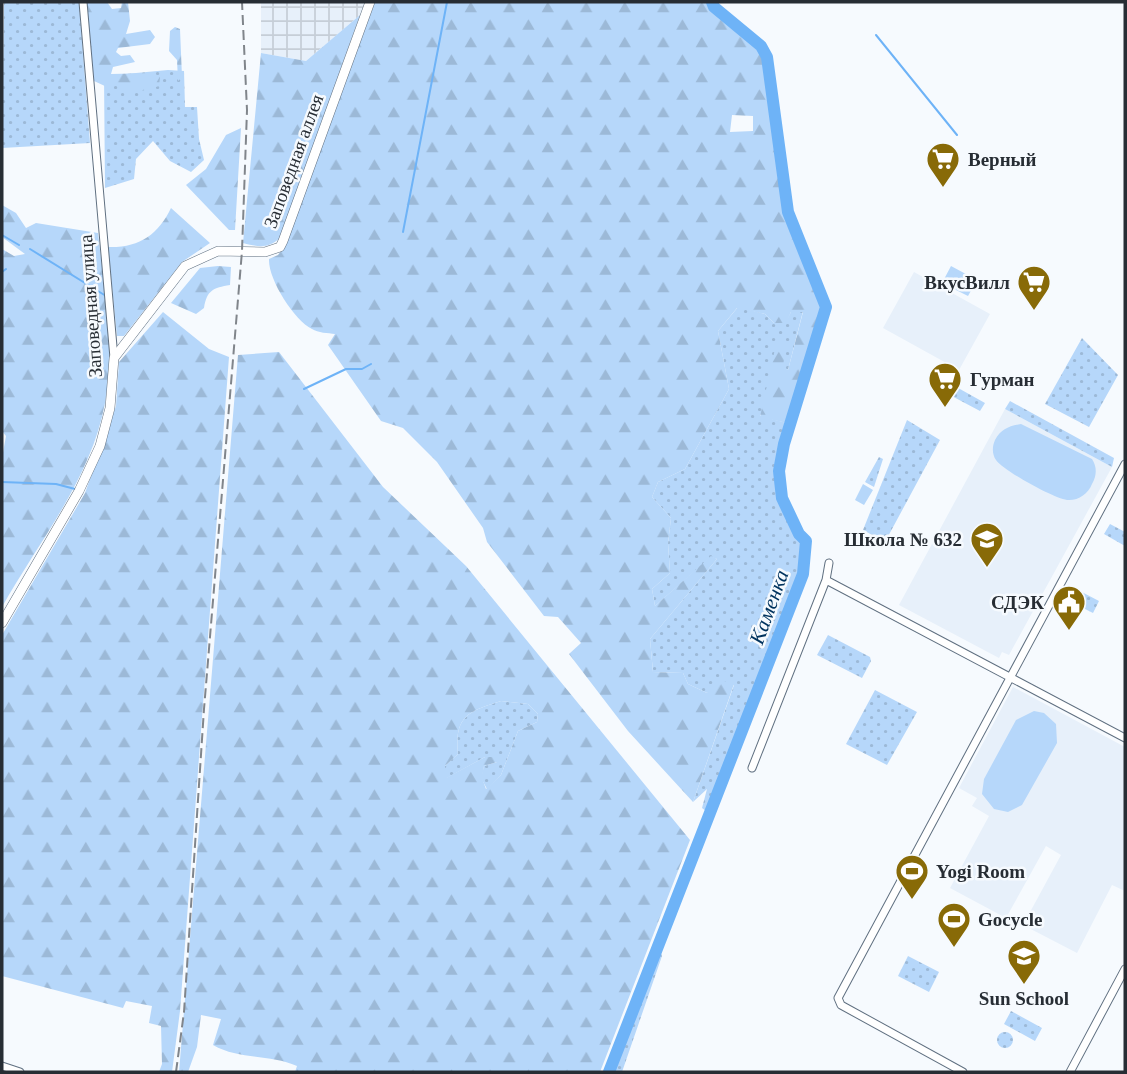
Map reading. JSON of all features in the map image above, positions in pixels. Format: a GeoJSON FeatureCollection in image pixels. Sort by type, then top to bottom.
{"type":"FeatureCollection","features":[{"type":"Feature","properties":{"kind":"street","name":"Заповедная улица"},"geometry":{"type":"LineString","coordinates":[[2,623],[79,491],[100,446],[112,395],[114,358],[83,2]]}},
{"type":"Feature","properties":{"kind":"street","name":"Заповедная аллея"},"geometry":{"type":"LineString","coordinates":[[114,358],[185,266],[218,251],[265,252],[280,247],[369,2]]}},
{"type":"Feature","properties":{"kind":"street"},"geometry":{"type":"LineString","coordinates":[[963,1072],[841,1005],[838,998],[1122,478],[1125,464]]}},
{"type":"Feature","properties":{"kind":"street"},"geometry":{"type":"LineString","coordinates":[[752,768],[826,580],[829,563]]}},
{"type":"Feature","properties":{"kind":"street"},"geometry":{"type":"LineString","coordinates":[[826,580],[1125,738]]}},
{"type":"Feature","properties":{"kind":"street"},"geometry":{"type":"LineString","coordinates":[[1070,1072],[1125,969]]}},
{"type":"Feature","properties":{"kind":"street"},"geometry":{"type":"LineString","coordinates":[[2,1066],[20,1072]]}},
{"type":"Feature","properties":{"kind":"shaded area"},"geometry":{"type":"Polygon","coordinates":[[[261,2],[365,2],[360,15],[306,61],[261,53],[261,2]]]}},
{"type":"Feature","properties":{"kind":"shaded area"},"geometry":{"type":"Polygon","coordinates":[[[914,272],[990,314],[959,370],[883,328],[914,272]]]}},
{"type":"Feature","properties":{"kind":"shaded area","name":"Школа № 632"},"geometry":{"type":"Polygon","coordinates":[[[1005,409],[1112,467],[1009,655],[1002,652],[999,658],[899,605],[1005,409]]]}},
{"type":"Feature","properties":{"kind":"shaded area"},"geometry":{"type":"Polygon","coordinates":[[[1013,687],[1125,747],[1125,891],[1112,885],[1077,953],[1023,925],[1061,855],[1046,846],[1006,918],[950,888],[989,816],[972,806],[977,798],[959,788],[1013,687]]]}},
{"type":"Feature","properties":{"kind":"green space"},"geometry":{"type":"Polygon","coordinates":[[[4,2],[79,2],[90,143],[2,148],[4,2]]]}},
{"type":"Feature","properties":{"kind":"green space"},"geometry":{"type":"Polygon","coordinates":[[[86,2],[107,2],[112,9],[121,8],[122,2],[128,2],[130,21],[126,34],[150,30],[155,37],[150,44],[118,48],[116,52],[121,56],[130,55],[135,62],[113,67],[111,74],[153,73],[160,77],[159,86],[128,95],[125,83],[107,87],[94,81],[86,2]]]}},
{"type":"Feature","properties":{"kind":"green space"},"geometry":{"type":"Polygon","coordinates":[[[375,2],[708,2],[710,9],[763,54],[784,211],[824,305],[787,423],[760,417],[777,340],[786,344],[783,367],[788,370],[803,312],[791,312],[786,323],[774,323],[765,314],[737,308],[718,331],[729,389],[685,469],[658,482],[652,497],[671,518],[668,543],[670,573],[652,589],[655,606],[711,556],[717,559],[650,639],[653,672],[683,673],[688,684],[707,693],[721,680],[734,684],[693,802],[628,731],[569,654],[581,643],[558,617],[544,616],[487,542],[483,528],[437,462],[403,428],[381,421],[328,345],[335,334],[312,329],[290,308],[277,288],[269,259],[278,255],[286,245],[375,2]],[[732,115],[730,132],[753,131],[753,116],[732,115]]]}},
{"type":"Feature","properties":{"kind":"green space"},"geometry":{"type":"Polygon","coordinates":[[[360,15],[280,238],[263,246],[243,243],[261,53],[306,61],[360,15]]]}},
{"type":"Feature","properties":{"kind":"green space"},"geometry":{"type":"Polygon","coordinates":[[[175,27],[180,29],[182,77],[178,81],[177,60],[169,51],[170,31],[175,27]]]}},
{"type":"Feature","properties":{"kind":"green space"},"geometry":{"type":"Polygon","coordinates":[[[184,71],[185,107],[197,107],[199,139],[204,160],[191,172],[170,161],[153,141],[136,159],[134,179],[105,188],[104,76],[184,71]]]}},
{"type":"Feature","properties":{"kind":"green space"},"geometry":{"type":"Polygon","coordinates":[[[241,128],[235,230],[229,230],[186,185],[206,169],[226,135],[241,128]]]}},
{"type":"Feature","properties":{"kind":"green space"},"geometry":{"type":"Polygon","coordinates":[[[2,205],[16,213],[26,228],[36,223],[98,233],[109,361],[105,403],[88,458],[62,509],[2,607],[2,458],[6,436],[2,431],[2,249],[14,256],[25,254],[2,237],[2,205]]]}},
{"type":"Feature","properties":{"kind":"green space"},"geometry":{"type":"Polygon","coordinates":[[[171,208],[210,243],[182,262],[124,336],[117,336],[108,247],[129,245],[146,238],[160,226],[171,208]]]}},
{"type":"Feature","properties":{"kind":"green space"},"geometry":{"type":"Polygon","coordinates":[[[951,266],[977,280],[968,296],[942,283],[951,266]]]}},
{"type":"Feature","properties":{"kind":"green space"},"geometry":{"type":"Polygon","coordinates":[[[231,267],[230,285],[212,291],[204,308],[196,314],[171,303],[200,268],[231,267]]]}},
{"type":"Feature","properties":{"kind":"green space"},"geometry":{"type":"Polygon","coordinates":[[[738,307],[765,314],[774,323],[785,323],[791,312],[803,311],[788,370],[783,368],[760,416],[787,423],[775,472],[799,534],[806,541],[803,574],[710,814],[702,808],[707,789],[693,802],[734,685],[707,693],[688,684],[683,673],[653,672],[650,639],[717,559],[711,557],[655,606],[652,589],[670,573],[668,543],[671,518],[652,497],[658,482],[685,469],[729,389],[718,331],[738,307]]]}},
{"type":"Feature","properties":{"kind":"green space"},"geometry":{"type":"Polygon","coordinates":[[[163,312],[209,349],[229,357],[180,1011],[172,1072],[159,1072],[162,1064],[161,1026],[149,1023],[152,1006],[126,1001],[123,1008],[2,976],[2,635],[85,493],[116,406],[119,362],[163,312]]]}},
{"type":"Feature","properties":{"kind":"green space"},"geometry":{"type":"Polygon","coordinates":[[[1082,338],[1118,375],[1089,427],[1045,404],[1082,338]]]}},
{"type":"Feature","properties":{"kind":"green space"},"geometry":{"type":"Polygon","coordinates":[[[279,352],[383,487],[466,566],[690,840],[600,1072],[295,1072],[297,1066],[287,1062],[233,1053],[213,1045],[221,1019],[201,1015],[197,1047],[188,1072],[179,1072],[238,355],[279,352]],[[501,701],[480,708],[466,717],[459,731],[458,754],[445,766],[446,778],[485,757],[501,757],[497,762],[484,766],[482,778],[486,789],[501,775],[518,731],[537,722],[538,714],[528,704],[501,701]]]}},
{"type":"Feature","properties":{"kind":"green space"},"geometry":{"type":"Polygon","coordinates":[[[942,379],[985,403],[980,411],[931,385],[942,379]]]}},
{"type":"Feature","properties":{"kind":"green space"},"geometry":{"type":"Polygon","coordinates":[[[1010,401],[1114,458],[1112,467],[1005,409],[1010,401]]]}},
{"type":"Feature","properties":{"kind":"green space"},"geometry":{"type":"Polygon","coordinates":[[[907,420],[940,440],[885,542],[863,530],[907,420]]]}},
{"type":"Feature","properties":{"kind":"green space"},"geometry":{"type":"Polygon","coordinates":[[[1021,424],[1092,459],[1096,474],[1085,494],[1075,499],[1060,498],[1018,477],[996,460],[993,448],[997,436],[1006,429],[1021,424]]]}},
{"type":"Feature","properties":{"kind":"green space"},"geometry":{"type":"Polygon","coordinates":[[[879,457],[883,459],[874,487],[865,482],[879,457]]]}},
{"type":"Feature","properties":{"kind":"green space"},"geometry":{"type":"Polygon","coordinates":[[[863,484],[873,490],[864,505],[855,500],[863,484]]]}},
{"type":"Feature","properties":{"kind":"green space"},"geometry":{"type":"Polygon","coordinates":[[[1110,524],[1125,532],[1125,546],[1104,534],[1110,524]]]}},
{"type":"Feature","properties":{"kind":"green space"},"geometry":{"type":"Polygon","coordinates":[[[1076,589],[1099,601],[1093,613],[1069,601],[1076,589]]]}},
{"type":"Feature","properties":{"kind":"green space"},"geometry":{"type":"Polygon","coordinates":[[[828,635],[870,657],[871,661],[862,678],[817,655],[828,635]]]}},
{"type":"Feature","properties":{"kind":"green space"},"geometry":{"type":"Polygon","coordinates":[[[875,690],[917,712],[887,765],[846,744],[875,690]]]}},
{"type":"Feature","properties":{"kind":"green space"},"geometry":{"type":"Polygon","coordinates":[[[501,701],[528,704],[538,714],[537,722],[518,731],[501,775],[487,789],[481,778],[484,766],[497,762],[485,757],[445,779],[445,766],[458,754],[457,741],[461,723],[472,712],[501,701]]]}},
{"type":"Feature","properties":{"kind":"green space"},"geometry":{"type":"Polygon","coordinates":[[[1034,711],[1044,713],[1056,724],[1057,743],[1022,805],[1008,812],[994,809],[982,794],[984,779],[1016,720],[1034,711]]]}},
{"type":"Feature","properties":{"kind":"green space"},"geometry":{"type":"Polygon","coordinates":[[[658,946],[662,956],[622,1072],[609,1072],[658,946]]]}},
{"type":"Feature","properties":{"kind":"green space"},"geometry":{"type":"Polygon","coordinates":[[[908,956],[939,972],[929,992],[898,976],[908,956]]]}},
{"type":"Feature","properties":{"kind":"green space"},"geometry":{"type":"Polygon","coordinates":[[[1011,1011],[1042,1028],[1035,1041],[1004,1024],[1011,1011]]]}},
{"type":"Feature","properties":{"kind":"green space"},"geometry":{"type":"Polygon","coordinates":[[[1002,1032],[1008,1032],[1013,1040],[1011,1046],[1002,1048],[997,1043],[997,1037],[1002,1032]]]}},
{"type":"Feature","properties":{"kind":"waterway"},"geometry":{"type":"LineString","coordinates":[[403,232],[447,2]]}},
{"type":"Feature","properties":{"kind":"waterway","name":"Каменка"},"geometry":{"type":"LineString","coordinates":[[609,1072],[803,574],[806,541],[799,534],[782,498],[779,471],[784,444],[826,307],[788,212],[767,57],[761,46],[714,7],[712,2]]}},
{"type":"Feature","properties":{"kind":"waterway"},"geometry":{"type":"LineString","coordinates":[[876,35],[957,135]]}},
{"type":"Feature","properties":{"kind":"waterway"},"geometry":{"type":"LineString","coordinates":[[2,235],[19,245]]}},
{"type":"Feature","properties":{"kind":"waterway"},"geometry":{"type":"LineString","coordinates":[[30,249],[106,296]]}},
{"type":"Feature","properties":{"kind":"waterway"},"geometry":{"type":"LineString","coordinates":[[2,272],[6,269]]}},
{"type":"Feature","properties":{"kind":"waterway"},"geometry":{"type":"LineString","coordinates":[[304,389],[346,369],[362,369],[371,364]]}},
{"type":"Feature","properties":{"kind":"waterway"},"geometry":{"type":"LineString","coordinates":[[2,482],[56,484],[75,489]]}},
{"type":"Feature","properties":{"kind":"railway"},"geometry":{"type":"LineString","coordinates":[[176,1072],[184,1012],[204,709],[242,251],[247,110],[242,2]]}},
{"type":"Feature","properties":{"kind":"place","name":"Верный"},"geometry":{"type":"Point","coordinates":[943,189]}},
{"type":"Feature","properties":{"kind":"place","name":"ВкусВилл"},"geometry":{"type":"Point","coordinates":[1034,312]}},
{"type":"Feature","properties":{"kind":"place","name":"Гурман"},"geometry":{"type":"Point","coordinates":[945,409]}},
{"type":"Feature","properties":{"kind":"place","name":"Школа № 632"},"geometry":{"type":"Point","coordinates":[987,569]}},
{"type":"Feature","properties":{"kind":"place","name":"СДЭК"},"geometry":{"type":"Point","coordinates":[1069,632]}},
{"type":"Feature","properties":{"kind":"place","name":"Yogi Room"},"geometry":{"type":"Point","coordinates":[912,901]}},
{"type":"Feature","properties":{"kind":"place","name":"Gocycle"},"geometry":{"type":"Point","coordinates":[954,949]}},
{"type":"Feature","properties":{"kind":"place","name":"Sun School"},"geometry":{"type":"Point","coordinates":[1024,986]}}]}
